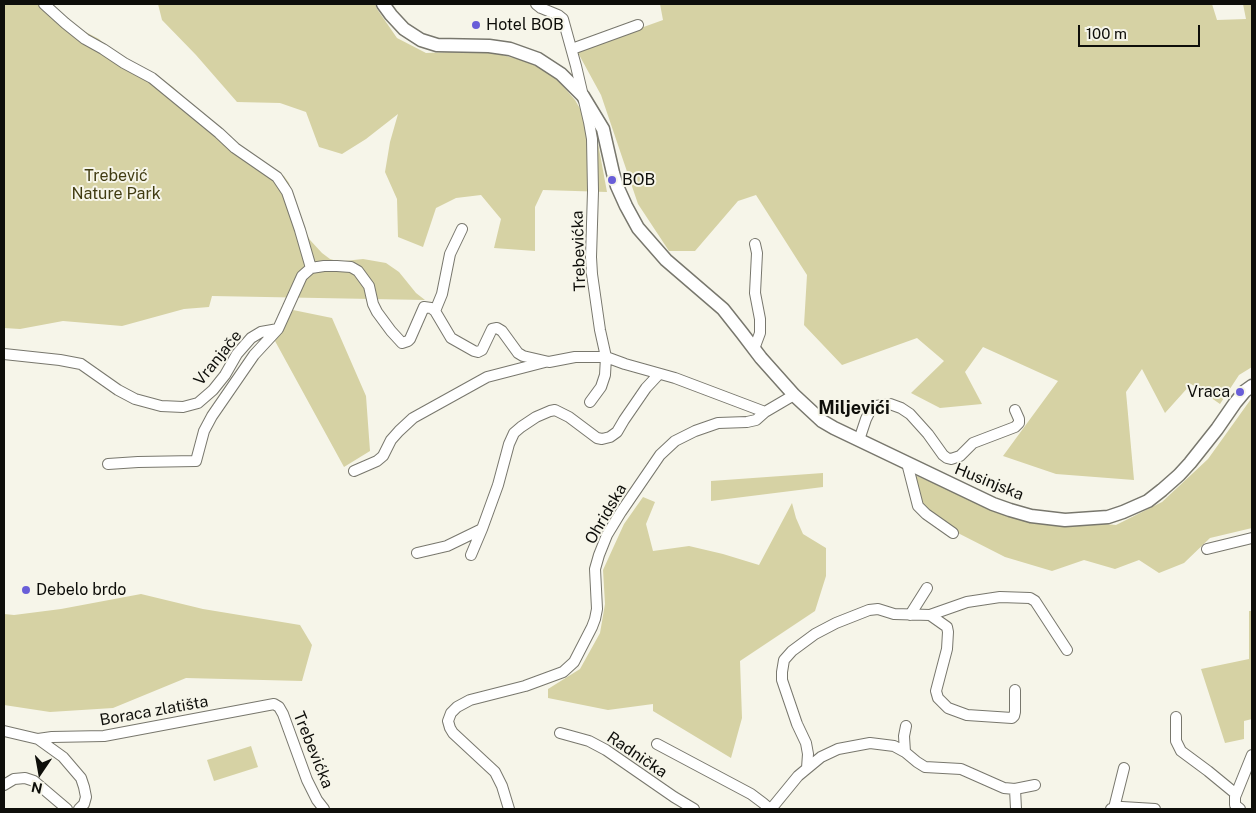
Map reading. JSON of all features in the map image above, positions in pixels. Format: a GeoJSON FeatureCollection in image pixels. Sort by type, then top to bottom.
{"type":"FeatureCollection","features":[{"type":"Feature","properties":{"kind":"main road","name":"Husinjska"},"geometry":{"type":"LineString","coordinates":[[383,4],[404,29],[420,40],[437,45],[489,46],[516,50],[538,59],[560,74],[583,96],[603,128],[617,186],[638,228],[666,260],[723,309],[761,358],[794,395],[822,421],[981,499],[1031,516],[1065,520],[1108,517],[1123,512],[1148,501],[1190,463],[1218,429],[1235,403],[1252,386]]}},
{"type":"Feature","properties":{"kind":"street"},"geometry":{"type":"LineString","coordinates":[[44,4],[85,39],[152,78],[235,148],[277,177],[287,192],[311,268]]}},
{"type":"Feature","properties":{"kind":"street","name":"Trebevićka"},"geometry":{"type":"LineString","coordinates":[[536,4],[541,8],[558,14],[563,19],[572,48],[592,139],[592,274],[606,357],[605,375],[601,387],[590,402]]}},
{"type":"Feature","properties":{"kind":"street"},"geometry":{"type":"LineString","coordinates":[[572,48],[638,25]]}},
{"type":"Feature","properties":{"kind":"street"},"geometry":{"type":"LineString","coordinates":[[435,311],[442,294],[450,254],[462,229]]}},
{"type":"Feature","properties":{"kind":"street"},"geometry":{"type":"LineString","coordinates":[[754,349],[760,333],[760,319],[755,294],[757,253],[755,244]]}},
{"type":"Feature","properties":{"kind":"street"},"geometry":{"type":"LineString","coordinates":[[108,464],[196,461],[204,431],[212,416],[254,355],[278,329],[302,276],[311,268],[324,266],[351,267],[358,272],[369,286],[377,312],[402,343],[408,342],[410,339],[424,306],[435,311],[451,338],[474,351],[482,350],[492,329],[497,328],[502,331],[518,353],[549,362]]}},
{"type":"Feature","properties":{"kind":"street","name":"Vranjače"},"geometry":{"type":"LineString","coordinates":[[4,354],[81,364],[118,390],[135,399],[160,406],[183,407],[198,403],[213,390],[225,375],[237,354],[251,338],[261,332],[278,329]]}},
{"type":"Feature","properties":{"kind":"street"},"geometry":{"type":"LineString","coordinates":[[354,472],[383,456],[398,431],[413,418],[487,378],[516,369],[575,357],[606,357],[675,378],[765,412]]}},
{"type":"Feature","properties":{"kind":"street"},"geometry":{"type":"LineString","coordinates":[[471,555],[498,485],[509,444],[514,433],[536,418],[556,410],[569,417],[597,438],[610,437],[617,432],[646,388],[659,374]]}},
{"type":"Feature","properties":{"kind":"street","name":"Ohridska"},"geometry":{"type":"LineString","coordinates":[[509,809],[496,772],[453,733],[448,721],[451,713],[457,707],[470,700],[525,686],[563,672],[574,662],[596,618],[598,609],[595,569],[607,535],[660,455],[675,441],[695,431],[718,423],[756,420],[765,412],[794,395]]}},
{"type":"Feature","properties":{"kind":"street"},"geometry":{"type":"LineString","coordinates":[[858,440],[870,411],[876,406],[890,404],[910,414],[943,455],[951,459],[960,456],[973,443],[1015,427],[1019,423],[1015,410]]}},
{"type":"Feature","properties":{"kind":"street"},"geometry":{"type":"LineString","coordinates":[[907,463],[918,506],[953,533]]}},
{"type":"Feature","properties":{"kind":"street"},"geometry":{"type":"LineString","coordinates":[[418,553],[447,546],[482,529]]}},
{"type":"Feature","properties":{"kind":"street"},"geometry":{"type":"LineString","coordinates":[[1207,549],[1252,538]]}},
{"type":"Feature","properties":{"kind":"street"},"geometry":{"type":"LineString","coordinates":[[910,615],[927,588]]}},
{"type":"Feature","properties":{"kind":"street"},"geometry":{"type":"LineString","coordinates":[[807,768],[808,754],[806,744],[796,724],[782,680],[784,660],[792,651],[815,634],[836,623],[870,610],[894,614],[930,615],[967,602],[1000,597],[1030,598],[1035,601],[1067,650]]}},
{"type":"Feature","properties":{"kind":"street"},"geometry":{"type":"LineString","coordinates":[[930,615],[943,623],[947,627],[948,632],[947,650],[936,691],[938,698],[948,708],[967,715],[1012,718],[1015,712],[1015,690]]}},
{"type":"Feature","properties":{"kind":"street","name":"Trebevićka"},"geometry":{"type":"LineString","coordinates":[[274,704],[283,714],[307,780],[324,809]]}},
{"type":"Feature","properties":{"kind":"street","name":"Boraca zlatišta"},"geometry":{"type":"LineString","coordinates":[[4,731],[38,739],[104,736],[274,704]]}},
{"type":"Feature","properties":{"kind":"street"},"geometry":{"type":"LineString","coordinates":[[1176,717],[1176,741],[1180,751],[1236,794]]}},
{"type":"Feature","properties":{"kind":"street"},"geometry":{"type":"LineString","coordinates":[[905,752],[904,736],[906,726]]}},
{"type":"Feature","properties":{"kind":"street","name":"Radnička"},"geometry":{"type":"LineString","coordinates":[[560,733],[588,741],[606,750],[674,798],[694,809]]}},
{"type":"Feature","properties":{"kind":"street","name":"Boraca zlatišta"},"geometry":{"type":"LineString","coordinates":[[38,739],[63,757],[81,778],[86,797],[80,809]]}},
{"type":"Feature","properties":{"kind":"street"},"geometry":{"type":"LineString","coordinates":[[657,744],[751,794],[770,809],[798,776],[821,757],[838,749],[870,743],[894,746],[925,767],[961,769],[1004,788],[1015,789],[1035,785]]}},
{"type":"Feature","properties":{"kind":"street"},"geometry":{"type":"LineString","coordinates":[[1240,809],[1235,805],[1235,797],[1252,755]]}},
{"type":"Feature","properties":{"kind":"street"},"geometry":{"type":"LineString","coordinates":[[1124,768],[1112,808],[1155,809]]}},
{"type":"Feature","properties":{"kind":"street"},"geometry":{"type":"LineString","coordinates":[[4,785],[14,779],[25,778],[34,781],[67,809]]}},
{"type":"Feature","properties":{"kind":"street"},"geometry":{"type":"LineString","coordinates":[[1015,789],[1016,809]]}},
{"type":"Feature","properties":{"kind":"green space","name":"Trebević Nature Park"},"geometry":{"type":"Polygon","coordinates":[[[4,4],[52,4],[57,12],[74,26],[99,39],[116,55],[173,87],[230,140],[284,176],[289,183],[305,231],[310,240],[322,253],[330,259],[337,261],[363,259],[386,263],[399,272],[416,293],[425,300],[212,296],[209,307],[184,309],[122,326],[63,321],[20,329],[4,328],[4,4]]]}},
{"type":"Feature","properties":{"kind":"green space"},"geometry":{"type":"Polygon","coordinates":[[[158,4],[375,4],[397,38],[426,53],[474,51],[495,53],[532,63],[557,79],[575,100],[597,138],[607,192],[543,190],[535,207],[535,251],[494,248],[501,219],[481,195],[456,198],[436,208],[423,247],[398,237],[397,199],[385,172],[390,142],[398,114],[366,139],[342,154],[319,147],[306,112],[280,103],[237,102],[162,20],[158,4]]]}},
{"type":"Feature","properties":{"kind":"green space"},"geometry":{"type":"Polygon","coordinates":[[[660,4],[1212,4],[1217,20],[1246,19],[1243,4],[1252,4],[1252,367],[1239,375],[1220,404],[1191,384],[1165,413],[1142,369],[1126,392],[1134,480],[1056,474],[1003,456],[1058,381],[983,347],[965,372],[982,404],[940,408],[911,393],[944,361],[917,338],[842,365],[804,325],[807,275],[756,195],[738,201],[695,251],[669,251],[638,204],[601,95],[577,51],[663,20],[660,4]]]}},
{"type":"Feature","properties":{"kind":"green space"},"geometry":{"type":"Polygon","coordinates":[[[293,310],[332,318],[366,396],[370,451],[344,467],[275,341],[293,310]]]}},
{"type":"Feature","properties":{"kind":"green space"},"geometry":{"type":"Polygon","coordinates":[[[1251,399],[1252,528],[1210,538],[1184,563],[1159,573],[1139,560],[1115,569],[1084,560],[1052,571],[1005,557],[952,530],[922,508],[912,474],[1009,515],[1116,525],[1162,502],[1208,459],[1251,399]]]}},
{"type":"Feature","properties":{"kind":"green space"},"geometry":{"type":"Polygon","coordinates":[[[823,473],[823,487],[711,501],[711,481],[823,473]]]}},
{"type":"Feature","properties":{"kind":"green space"},"geometry":{"type":"Polygon","coordinates":[[[643,497],[655,502],[646,524],[653,551],[689,546],[759,565],[792,503],[803,534],[826,548],[826,576],[815,611],[740,661],[742,718],[731,758],[653,711],[653,704],[608,710],[548,698],[548,689],[580,669],[600,633],[605,604],[603,570],[624,524],[643,497]]]}},
{"type":"Feature","properties":{"kind":"green space"},"geometry":{"type":"Polygon","coordinates":[[[141,594],[203,609],[300,625],[312,645],[302,681],[186,678],[113,708],[50,712],[4,705],[4,614],[14,615],[61,609],[141,594]]]}},
{"type":"Feature","properties":{"kind":"green space"},"geometry":{"type":"Polygon","coordinates":[[[1249,611],[1252,611],[1252,719],[1244,721],[1244,739],[1225,743],[1201,669],[1249,659],[1249,611]]]}},
{"type":"Feature","properties":{"kind":"green space"},"geometry":{"type":"Polygon","coordinates":[[[251,746],[258,767],[214,781],[207,760],[251,746]]]}},
{"type":"Feature","properties":{"kind":"place","name":"Hotel BOB"},"geometry":{"type":"Point","coordinates":[476,25]}},
{"type":"Feature","properties":{"kind":"place","name":"BOB"},"geometry":{"type":"Point","coordinates":[612,180]}},
{"type":"Feature","properties":{"kind":"place","name":"Vraca"},"geometry":{"type":"Point","coordinates":[1240,392]}},
{"type":"Feature","properties":{"kind":"place","name":"Debelo brdo"},"geometry":{"type":"Point","coordinates":[26,590]}},
{"type":"Feature","properties":{"kind":"district","name":"Miljevići"},"geometry":{"type":"Point","coordinates":[854,408]}}]}
